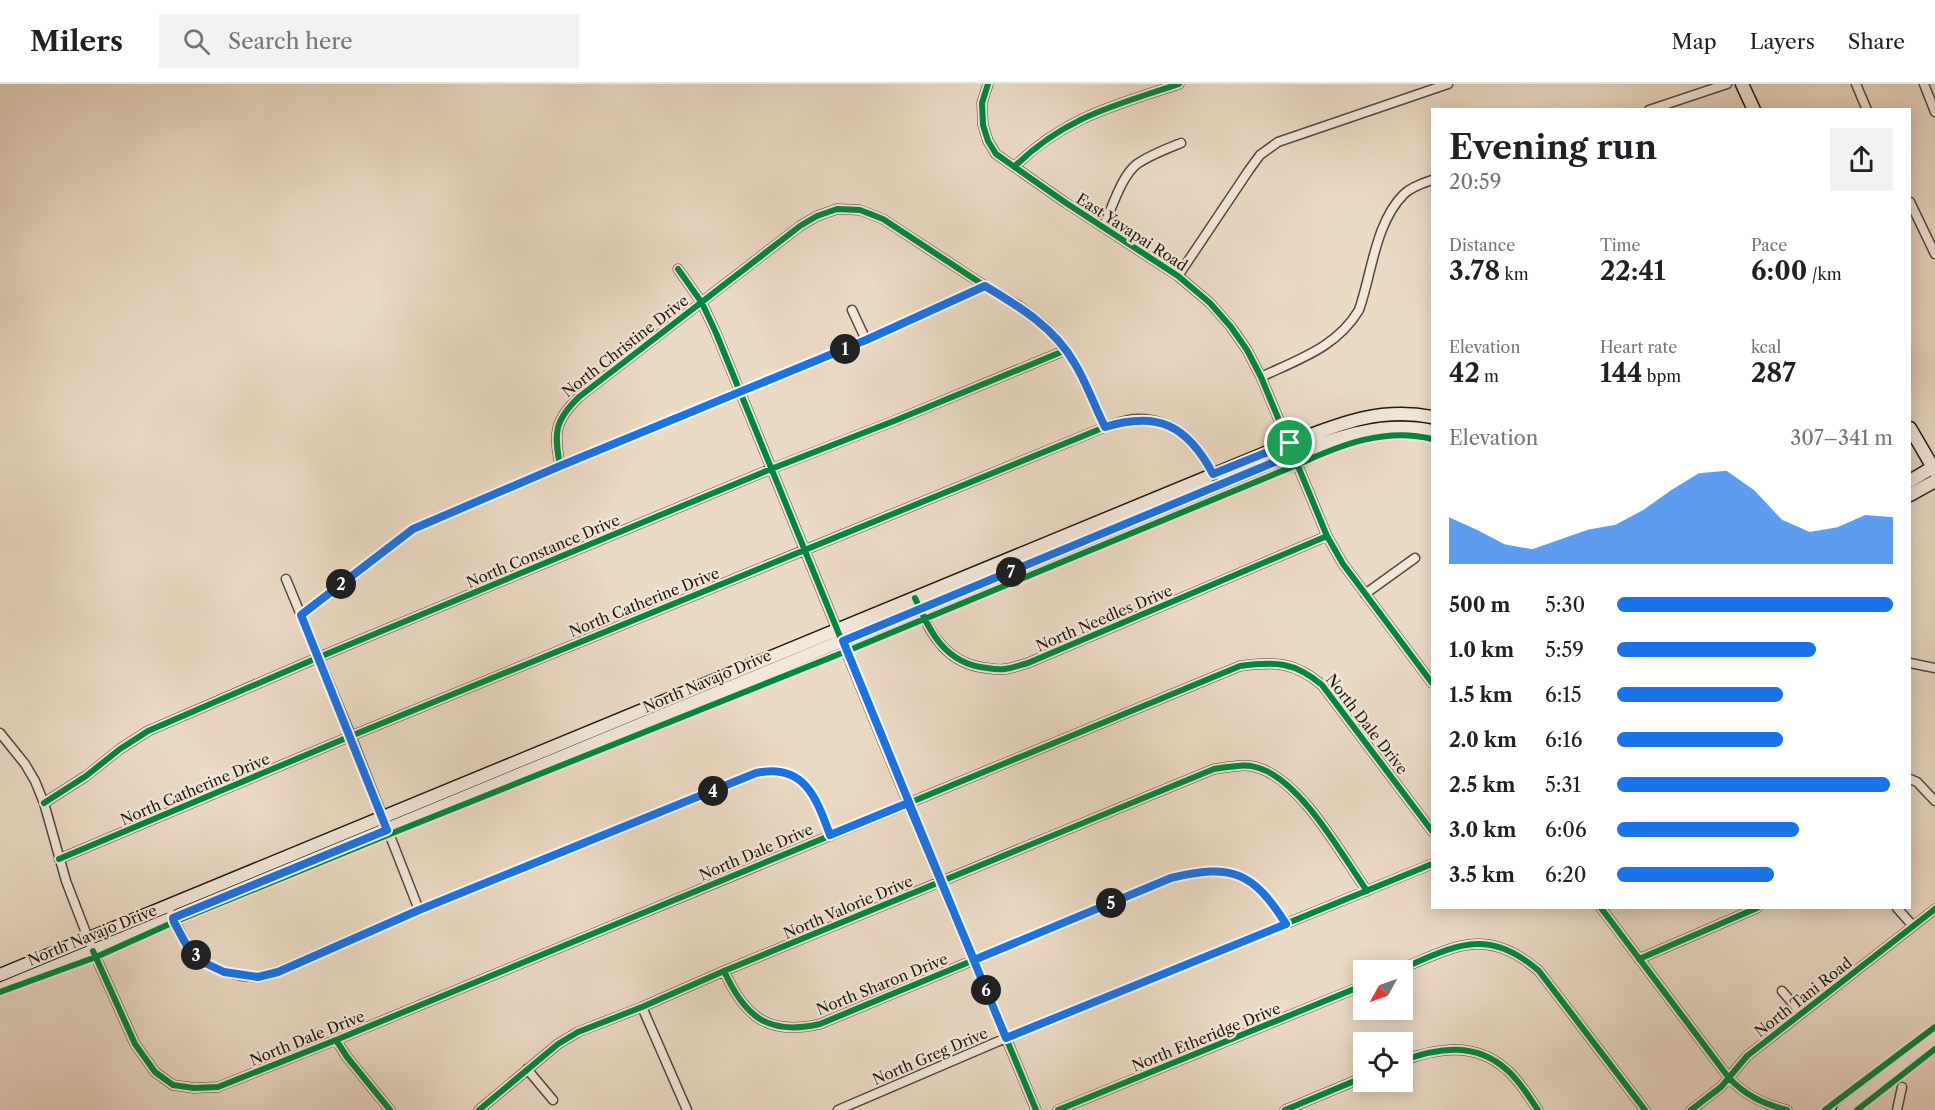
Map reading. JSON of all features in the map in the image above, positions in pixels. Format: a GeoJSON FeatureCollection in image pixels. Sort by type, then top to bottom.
{"type":"FeatureCollection","features":[{"type":"Feature","properties":{"kind":"street","name":"East Yavapai Road"},"geometry":{"type":"LineString","coordinates":[[988,84],[982,104],[983,125],[987,141],[996,154],[1178,276],[1210,303],[1231,327],[1247,350],[1261,377],[1328,536],[1343,564],[1431,682]]}},
{"type":"Feature","properties":{"kind":"street"},"geometry":{"type":"LineString","coordinates":[[1014,167],[1056,132],[1079,119],[1179,84]]}},
{"type":"Feature","properties":{"kind":"street"},"geometry":{"type":"LineString","coordinates":[[1178,276],[1260,155],[1278,142],[1448,84]]}},
{"type":"Feature","properties":{"kind":"street"},"geometry":{"type":"LineString","coordinates":[[1655,108],[1727,84]]}},
{"type":"Feature","properties":{"kind":"street"},"geometry":{"type":"LineString","coordinates":[[1742,84],[1753,108]]}},
{"type":"Feature","properties":{"kind":"street"},"geometry":{"type":"LineString","coordinates":[[1856,84],[1866,108]]}},
{"type":"Feature","properties":{"kind":"street"},"geometry":{"type":"LineString","coordinates":[[1924,84],[1935,112]]}},
{"type":"Feature","properties":{"kind":"street"},"geometry":{"type":"LineString","coordinates":[[1103,227],[1122,185],[1137,164],[1180,143]]}},
{"type":"Feature","properties":{"kind":"street"},"geometry":{"type":"LineString","coordinates":[[1261,377],[1319,350],[1339,337],[1353,321],[1359,310],[1381,232],[1391,211],[1405,193],[1421,183],[1431,180]]}},
{"type":"Feature","properties":{"kind":"street"},"geometry":{"type":"LineString","coordinates":[[1911,204],[1935,254]]}},
{"type":"Feature","properties":{"kind":"street","name":"North Christine Drive"},"geometry":{"type":"LineString","coordinates":[[560,466],[556,441],[558,424],[566,409],[800,226],[817,216],[837,209],[860,210],[883,219],[1019,306],[1047,328],[1076,364],[1105,427]]}},
{"type":"Feature","properties":{"kind":"street"},"geometry":{"type":"LineString","coordinates":[[678,269],[702,303],[1036,1110]]}},
{"type":"Feature","properties":{"kind":"street"},"geometry":{"type":"LineString","coordinates":[[301,615],[413,529],[866,340],[985,286]]}},
{"type":"Feature","properties":{"kind":"street"},"geometry":{"type":"LineString","coordinates":[[852,310],[866,340]]}},
{"type":"Feature","properties":{"kind":"street","name":"North Constance Drive"},"geometry":{"type":"LineString","coordinates":[[44,803],[148,731],[771,469],[1066,350]]}},
{"type":"Feature","properties":{"kind":"street","name":"North Navajo Drive"},"geometry":{"type":"LineString","coordinates":[[4,987],[93,951],[170,912],[382,817],[841,635],[920,610],[1292,448],[1344,422],[1372,415],[1402,413],[1431,417]]}},
{"type":"Feature","properties":{"kind":"street","name":"North Catherine Drive"},"geometry":{"type":"LineString","coordinates":[[59,859],[351,736],[1105,427],[1138,419],[1158,422],[1177,430],[1193,441],[1215,480]]}},
{"type":"Feature","properties":{"kind":"street","name":"North Navajo Drive"},"geometry":{"type":"LineString","coordinates":[[1292,448],[1375,429],[1400,427],[1431,431]]}},
{"type":"Feature","properties":{"kind":"street"},"geometry":{"type":"LineString","coordinates":[[1911,430],[1934,468],[1911,480]]}},
{"type":"Feature","properties":{"kind":"street","name":"North Navajo Drive"},"geometry":{"type":"LineString","coordinates":[[1,971],[88,938],[170,912],[387,830],[841,635],[915,597],[1215,480]]}},
{"type":"Feature","properties":{"kind":"street"},"geometry":{"type":"LineString","coordinates":[[1911,494],[1935,481]]}},
{"type":"Feature","properties":{"kind":"street","name":"North Needles Drive"},"geometry":{"type":"LineString","coordinates":[[915,597],[939,644],[960,662],[981,668],[1003,670],[1028,663],[1328,536]]}},
{"type":"Feature","properties":{"kind":"street"},"geometry":{"type":"LineString","coordinates":[[1365,594],[1415,558]]}},
{"type":"Feature","properties":{"kind":"street"},"geometry":{"type":"LineString","coordinates":[[286,579],[419,910]]}},
{"type":"Feature","properties":{"kind":"street","name":"North Dale Drive"},"geometry":{"type":"LineString","coordinates":[[0,733],[35,780],[44,803],[59,859],[88,938],[135,1044],[155,1072],[173,1085],[194,1088],[218,1087],[336,1040],[1240,666],[1266,662],[1284,664],[1308,673],[1323,685],[1431,830]]}},
{"type":"Feature","properties":{"kind":"street"},"geometry":{"type":"LineString","coordinates":[[1911,663],[1935,668]]}},
{"type":"Feature","properties":{"kind":"street","name":"North Valorie Drive"},"geometry":{"type":"LineString","coordinates":[[479,1110],[558,1044],[578,1032],[1214,769],[1239,765],[1257,767],[1275,774],[1310,809],[1367,891]]}},
{"type":"Feature","properties":{"kind":"street"},"geometry":{"type":"LineString","coordinates":[[170,912],[188,948],[205,963],[224,972],[258,977],[278,972],[419,910],[756,773],[770,770],[791,774],[806,786],[818,801],[830,835]]}},
{"type":"Feature","properties":{"kind":"street"},"geometry":{"type":"LineString","coordinates":[[1911,779],[1917,782],[1935,801]]}},
{"type":"Feature","properties":{"kind":"street","name":"North Greg Drive"},"geometry":{"type":"LineString","coordinates":[[838,1110],[1006,1038],[1431,864]]}},
{"type":"Feature","properties":{"kind":"street","name":"North Sharon Drive"},"geometry":{"type":"LineString","coordinates":[[724,971],[744,1006],[763,1021],[783,1028],[802,1028],[820,1024],[1171,878],[1192,873],[1213,871],[1237,874],[1255,884],[1270,899],[1286,924]]}},
{"type":"Feature","properties":{"kind":"street"},"geometry":{"type":"LineString","coordinates":[[1602,909],[1740,1090],[1756,1100],[1787,1110]]}},
{"type":"Feature","properties":{"kind":"street"},"geometry":{"type":"LineString","coordinates":[[1639,959],[1755,909]]}},
{"type":"Feature","properties":{"kind":"street"},"geometry":{"type":"LineString","coordinates":[[1898,909],[1913,926]]}},
{"type":"Feature","properties":{"kind":"street","name":"North Tani Road"},"geometry":{"type":"LineString","coordinates":[[1691,1110],[1722,1087],[1748,1056],[1935,909]]}},
{"type":"Feature","properties":{"kind":"street"},"geometry":{"type":"LineString","coordinates":[[1413,964],[1449,949],[1473,944],[1489,944],[1506,948],[1525,959],[1539,971],[1645,1110]]}},
{"type":"Feature","properties":{"kind":"street"},"geometry":{"type":"LineString","coordinates":[[1,971],[4,987]]}},
{"type":"Feature","properties":{"kind":"street","name":"North Etheridge Drive"},"geometry":{"type":"LineString","coordinates":[[1058,1110],[1353,989]]}},
{"type":"Feature","properties":{"kind":"street"},"geometry":{"type":"LineString","coordinates":[[1782,991],[1801,1013]]}},
{"type":"Feature","properties":{"kind":"street"},"geometry":{"type":"LineString","coordinates":[[642,1007],[687,1110]]}},
{"type":"Feature","properties":{"kind":"street"},"geometry":{"type":"LineString","coordinates":[[1843,1110],[1935,1039]]}},
{"type":"Feature","properties":{"kind":"street"},"geometry":{"type":"LineString","coordinates":[[336,1040],[390,1110]]}},
{"type":"Feature","properties":{"kind":"street"},"geometry":{"type":"LineString","coordinates":[[1413,1057],[1436,1050],[1478,1052],[1494,1059],[1509,1071],[1538,1110]]}},
{"type":"Feature","properties":{"kind":"street"},"geometry":{"type":"LineString","coordinates":[[527,1069],[553,1100]]}},
{"type":"Feature","properties":{"kind":"street"},"geometry":{"type":"LineString","coordinates":[[1285,1110],[1353,1082]]}},
{"type":"Feature","properties":{"kind":"street"},"geometry":{"type":"LineString","coordinates":[[1897,1110],[1902,1087]]}},
{"type":"Feature","properties":{"kind":"cycle path"},"geometry":{"type":"LineString","coordinates":[[988,84],[982,103],[983,125],[988,141],[996,154],[1178,276],[1210,303],[1231,327],[1247,350],[1261,377],[1327,536],[1343,564],[1431,682]]}},
{"type":"Feature","properties":{"kind":"cycle path"},"geometry":{"type":"LineString","coordinates":[[1014,167],[1033,150],[1071,125],[1111,107],[1179,84]]}},
{"type":"Feature","properties":{"kind":"cycle path"},"geometry":{"type":"LineString","coordinates":[[560,466],[557,445],[558,428],[565,413],[579,397],[800,226],[817,216],[837,209],[860,210],[883,219],[1019,306],[1047,328],[1076,365],[1105,427]]}},
{"type":"Feature","properties":{"kind":"cycle path"},"geometry":{"type":"LineString","coordinates":[[678,269],[702,303],[716,333],[1036,1110]]}},
{"type":"Feature","properties":{"kind":"cycle path"},"geometry":{"type":"LineString","coordinates":[[301,615],[413,529],[866,340],[985,286]]}},
{"type":"Feature","properties":{"kind":"cycle path"},"geometry":{"type":"LineString","coordinates":[[44,803],[148,731],[771,469],[1066,350]]}},
{"type":"Feature","properties":{"kind":"cycle path"},"geometry":{"type":"LineString","coordinates":[[59,859],[351,736],[1105,427],[1126,422],[1145,421],[1161,423],[1175,429],[1188,438],[1199,451],[1218,486]]}},
{"type":"Feature","properties":{"kind":"cycle path"},"geometry":{"type":"LineString","coordinates":[[0,992],[96,957],[174,922],[847,651],[1331,450],[1364,440],[1398,435],[1431,439]]}},
{"type":"Feature","properties":{"kind":"cycle path"},"geometry":{"type":"LineString","coordinates":[[915,598],[933,634],[950,653],[972,665],[1005,669],[1028,663],[1327,536]]}},
{"type":"Feature","properties":{"kind":"cycle path"},"geometry":{"type":"LineString","coordinates":[[93,951],[135,1044],[155,1072],[173,1085],[194,1088],[218,1087],[1240,666],[1252,664],[1284,665],[1303,672],[1322,685],[1431,830]]}},
{"type":"Feature","properties":{"kind":"cycle path"},"geometry":{"type":"LineString","coordinates":[[479,1110],[558,1044],[578,1032],[1214,769],[1248,766],[1259,768],[1275,776],[1305,803],[1367,891]]}},
{"type":"Feature","properties":{"kind":"cycle path"},"geometry":{"type":"LineString","coordinates":[[1006,1038],[1431,864]]}},
{"type":"Feature","properties":{"kind":"cycle path"},"geometry":{"type":"LineString","coordinates":[[724,971],[741,1000],[760,1019],[772,1025],[802,1027],[820,1024],[1171,878],[1210,872],[1225,872],[1239,876],[1262,893],[1286,924]]}},
{"type":"Feature","properties":{"kind":"cycle path"},"geometry":{"type":"LineString","coordinates":[[1602,909],[1729,1078],[1742,1090],[1756,1098],[1787,1110]]}},
{"type":"Feature","properties":{"kind":"cycle path"},"geometry":{"type":"LineString","coordinates":[[1639,959],[1755,909]]}},
{"type":"Feature","properties":{"kind":"cycle path"},"geometry":{"type":"LineString","coordinates":[[1691,1110],[1721,1087],[1747,1056],[1935,909]]}},
{"type":"Feature","properties":{"kind":"cycle path"},"geometry":{"type":"LineString","coordinates":[[1413,964],[1453,948],[1486,944],[1502,948],[1520,957],[1539,971],[1645,1110]]}},
{"type":"Feature","properties":{"kind":"cycle path"},"geometry":{"type":"LineString","coordinates":[[1058,1110],[1353,989]]}},
{"type":"Feature","properties":{"kind":"cycle path"},"geometry":{"type":"LineString","coordinates":[[1825,1110],[1935,1027]]}},
{"type":"Feature","properties":{"kind":"cycle path"},"geometry":{"type":"LineString","coordinates":[[336,1040],[390,1110]]}},
{"type":"Feature","properties":{"kind":"cycle path"},"geometry":{"type":"LineString","coordinates":[[1857,1110],[1935,1049]]}},
{"type":"Feature","properties":{"kind":"cycle path"},"geometry":{"type":"LineString","coordinates":[[1413,1057],[1443,1050],[1470,1051],[1483,1055],[1511,1074],[1538,1110]]}},
{"type":"Feature","properties":{"kind":"cycle path"},"geometry":{"type":"LineString","coordinates":[[1285,1110],[1353,1082]]}},
{"type":"Feature","properties":{"kind":"route"},"geometry":{"type":"LineString","coordinates":[[1290,443],[1213,474],[1193,441],[1177,430],[1158,422],[1138,419],[1105,427],[1076,364],[1066,350],[1047,328],[1019,306],[985,286],[866,340],[413,529],[301,615],[387,830],[173,918],[174,922],[188,948],[205,963],[224,972],[242,976],[258,977],[278,972],[419,910],[756,773],[770,770],[791,774],[806,786],[818,801],[830,835],[908,803],[974,960],[1171,878],[1192,873],[1213,871],[1237,874],[1255,884],[1270,899],[1286,924],[1006,1038],[908,803],[843,641],[1294,454],[1290,443]]}}]}
